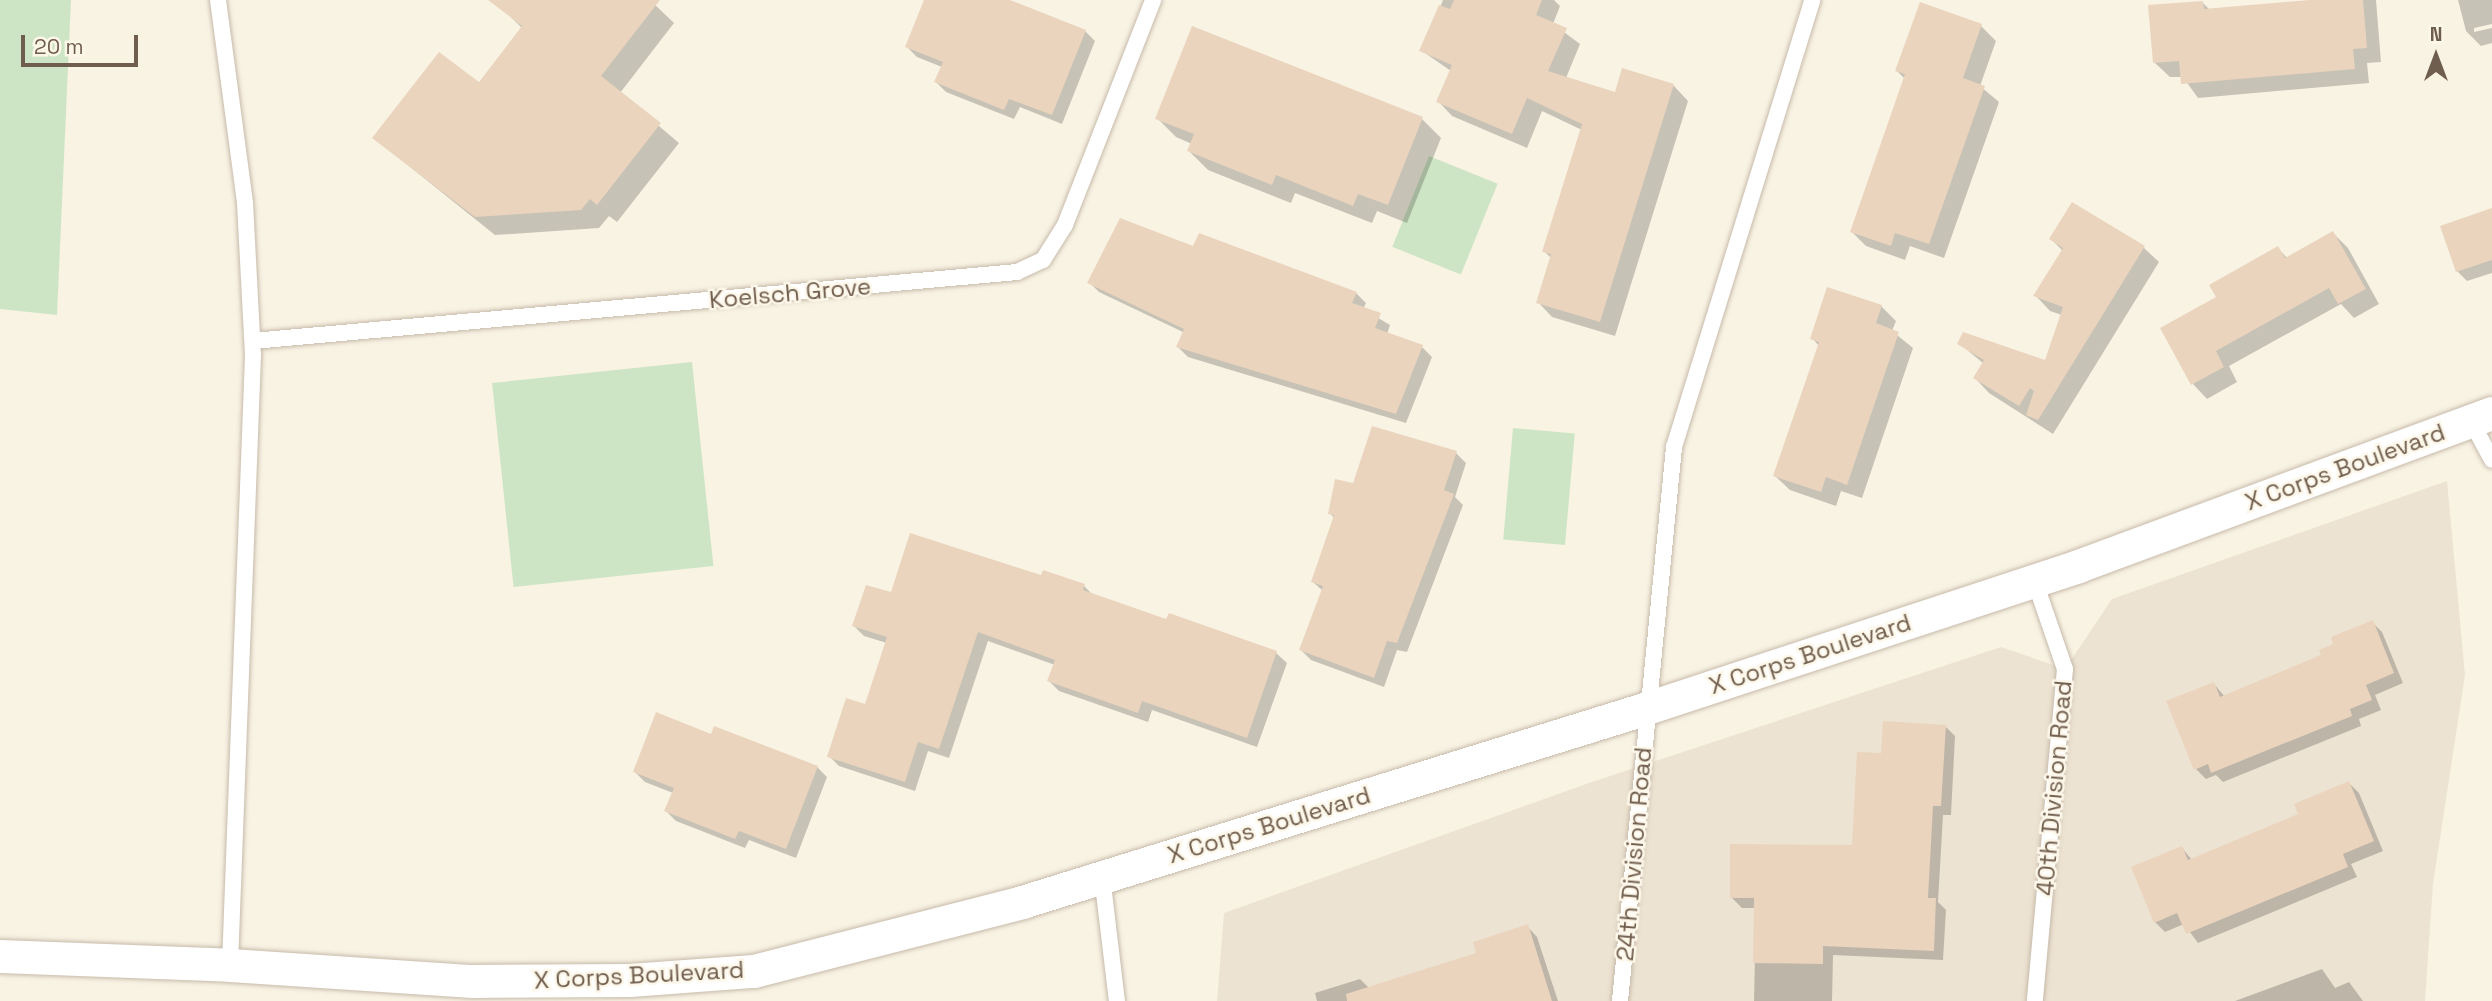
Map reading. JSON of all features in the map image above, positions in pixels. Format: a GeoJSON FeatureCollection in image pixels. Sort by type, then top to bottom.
{"type":"FeatureCollection","features":[{"type":"Feature","properties":{"kind":"street","name":"X Corps Boulevard"},"geometry":{"type":"LineString","coordinates":[[0,956],[230,965],[472,981],[630,980],[754,971],[1022,902],[1647,708],[2034,579],[2481,417]]}},
{"type":"Feature","properties":{"kind":"lane"},"geometry":{"type":"LineString","coordinates":[[218,0],[245,203],[253,341],[230,965]]}},
{"type":"Feature","properties":{"kind":"lane","name":"Koelsch Grove"},"geometry":{"type":"LineString","coordinates":[[253,341],[1017,272],[1043,260],[1065,225],[1153,0]]}},
{"type":"Feature","properties":{"kind":"lane","name":"24th Division Road"},"geometry":{"type":"LineString","coordinates":[[1620,1001],[1674,447],[1812,0]]}},
{"type":"Feature","properties":{"kind":"lane"},"geometry":{"type":"LineString","coordinates":[[2481,417],[2492,460]]}},
{"type":"Feature","properties":{"kind":"lane","name":"40th Division Road"},"geometry":{"type":"LineString","coordinates":[[2034,579],[2065,669],[2035,1001]]}},
{"type":"Feature","properties":{"kind":"lane"},"geometry":{"type":"LineString","coordinates":[[1102,876],[1117,1001]]}},
{"type":"Feature","properties":{"kind":"shaded area"},"geometry":{"type":"Polygon","coordinates":[[[2447,481],[2465,675],[2433,884],[2425,1001],[1217,1001],[1224,913],[1589,783],[2001,647],[2065,669],[2112,599],[2447,481]]]}},
{"type":"Feature","properties":{"kind":"green space"},"geometry":{"type":"Polygon","coordinates":[[[0,0],[71,0],[57,315],[0,309],[0,0]]]}},
{"type":"Feature","properties":{"kind":"green space"},"geometry":{"type":"Polygon","coordinates":[[[1429,156],[1498,184],[1461,275],[1392,247],[1429,156]]]}},
{"type":"Feature","properties":{"kind":"green space"},"geometry":{"type":"Polygon","coordinates":[[[692,362],[713,566],[514,587],[492,383],[692,362]]]}},
{"type":"Feature","properties":{"kind":"green space"},"geometry":{"type":"Polygon","coordinates":[[[1513,428],[1575,433],[1565,545],[1503,540],[1513,428]]]}},
{"type":"Feature","properties":{"kind":"building"},"geometry":{"type":"Polygon","coordinates":[[[488,0],[660,0],[601,76],[661,123],[597,205],[590,199],[581,210],[475,217],[372,138],[439,52],[479,82],[522,26],[488,0]]]}},
{"type":"Feature","properties":{"kind":"building"},"geometry":{"type":"Polygon","coordinates":[[[924,0],[1010,0],[1086,30],[1052,115],[1009,99],[1004,110],[934,82],[943,62],[905,47],[924,0]]]}},
{"type":"Feature","properties":{"kind":"building"},"geometry":{"type":"Polygon","coordinates":[[[1454,0],[1542,0],[1536,15],[1567,28],[1548,71],[1615,92],[1622,68],[1674,84],[1600,322],[1536,303],[1551,254],[1542,252],[1582,124],[1527,98],[1512,134],[1436,102],[1452,65],[1419,51],[1439,5],[1450,9],[1454,0]]]}},
{"type":"Feature","properties":{"kind":"building"},"geometry":{"type":"Polygon","coordinates":[[[2310,0],[2363,0],[2367,48],[2353,49],[2355,69],[2181,84],[2179,61],[2153,63],[2148,5],[2203,1],[2204,9],[2310,0]]]}},
{"type":"Feature","properties":{"kind":"building"},"geometry":{"type":"Polygon","coordinates":[[[1920,2],[1982,24],[1963,78],[1985,86],[1929,244],[1895,233],[1891,246],[1850,232],[1905,74],[1895,71],[1920,2]]]}},
{"type":"Feature","properties":{"kind":"building"},"geometry":{"type":"Polygon","coordinates":[[[1192,26],[1423,117],[1388,205],[1358,194],[1353,206],[1276,175],[1272,185],[1187,151],[1194,134],[1155,119],[1192,26]]]}},
{"type":"Feature","properties":{"kind":"building"},"geometry":{"type":"Polygon","coordinates":[[[2072,202],[2145,246],[2038,420],[2026,415],[2034,391],[2030,388],[2019,406],[1973,378],[1984,360],[1957,344],[1963,332],[2045,360],[2063,307],[2033,296],[2063,248],[2049,239],[2072,202]]]}},
{"type":"Feature","properties":{"kind":"building"},"geometry":{"type":"Polygon","coordinates":[[[2492,208],[2492,260],[2456,272],[2440,226],[2492,208]]]}},
{"type":"Feature","properties":{"kind":"building"},"geometry":{"type":"Polygon","coordinates":[[[1120,218],[1193,246],[1199,233],[1357,292],[1352,303],[1381,313],[1375,328],[1423,345],[1396,414],[1176,347],[1184,329],[1087,283],[1120,218]]]}},
{"type":"Feature","properties":{"kind":"building"},"geometry":{"type":"Polygon","coordinates":[[[2333,231],[2366,289],[2338,304],[2329,288],[2216,351],[2224,367],[2191,385],[2160,328],[2216,297],[2209,285],[2278,246],[2285,258],[2333,231]]]}},
{"type":"Feature","properties":{"kind":"building"},"geometry":{"type":"Polygon","coordinates":[[[1827,287],[1882,305],[1876,323],[1899,332],[1847,485],[1826,477],[1821,492],[1773,476],[1819,342],[1810,339],[1827,287]]]}},
{"type":"Feature","properties":{"kind":"building"},"geometry":{"type":"Polygon","coordinates":[[[1372,426],[1457,451],[1444,490],[1454,494],[1397,643],[1387,641],[1374,678],[1299,650],[1323,586],[1311,582],[1334,515],[1328,514],[1335,479],[1353,483],[1372,426]]]}},
{"type":"Feature","properties":{"kind":"building"},"geometry":{"type":"Polygon","coordinates":[[[910,533],[1041,575],[1043,570],[1085,584],[1083,590],[1166,619],[1169,613],[1277,651],[1247,738],[1142,701],[1138,713],[1047,681],[1055,660],[978,632],[939,749],[918,742],[905,782],[827,757],[846,698],[865,704],[887,637],[852,626],[866,585],[891,592],[910,533]]]}},
{"type":"Feature","properties":{"kind":"building"},"geometry":{"type":"Polygon","coordinates":[[[2373,620],[2394,673],[2366,685],[2372,700],[2350,709],[2352,716],[2211,773],[2208,764],[2194,770],[2166,701],[2214,682],[2220,697],[2321,655],[2319,650],[2333,644],[2331,637],[2373,620]]]}},
{"type":"Feature","properties":{"kind":"building"},"geometry":{"type":"Polygon","coordinates":[[[656,712],[711,734],[714,726],[818,766],[786,849],[739,831],[735,839],[664,811],[674,788],[633,772],[656,712]]]}},
{"type":"Feature","properties":{"kind":"building"},"geometry":{"type":"Polygon","coordinates":[[[1883,721],[1946,725],[1941,806],[1933,806],[1928,898],[1936,898],[1934,951],[1823,946],[1823,964],[1753,963],[1754,898],[1730,898],[1730,844],[1852,845],[1857,752],[1881,753],[1883,721]]]}},
{"type":"Feature","properties":{"kind":"building"},"geometry":{"type":"Polygon","coordinates":[[[2349,781],[2374,841],[2343,854],[2348,867],[2186,934],[2177,913],[2154,923],[2131,867],[2182,846],[2188,860],[2298,814],[2294,804],[2349,781]]]}},
{"type":"Feature","properties":{"kind":"building"},"geometry":{"type":"Polygon","coordinates":[[[1528,924],[1552,1001],[1347,1001],[1346,994],[1476,953],[1473,942],[1528,924]]]}}]}
